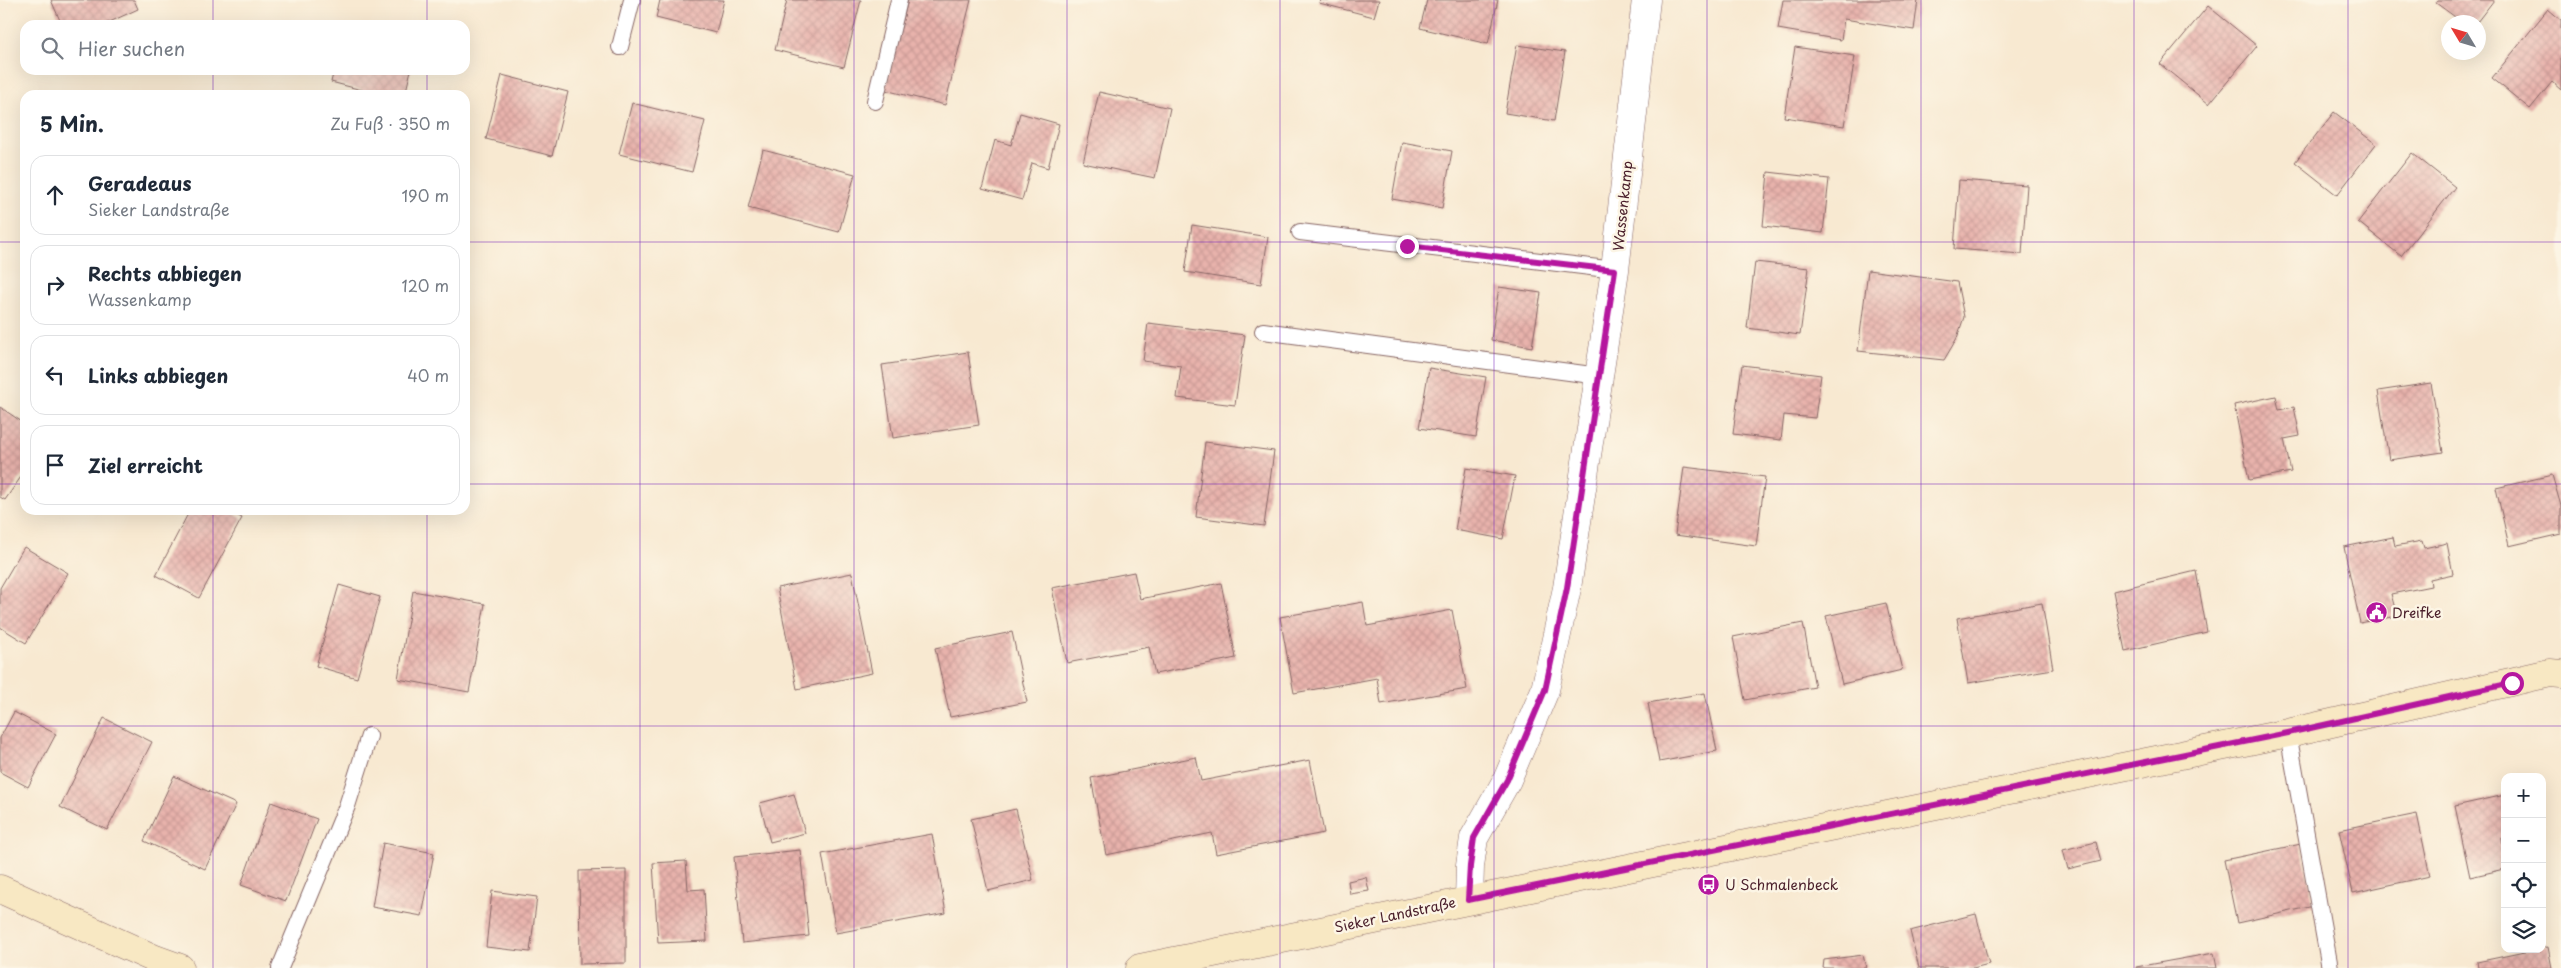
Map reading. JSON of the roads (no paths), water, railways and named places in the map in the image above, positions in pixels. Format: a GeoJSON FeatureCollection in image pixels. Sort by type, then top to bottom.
{"type":"FeatureCollection","features":[{"type":"Feature","properties":{"kind":"street","name":"Wassenkamp"},"geometry":{"type":"LineString","coordinates":[[1468,900],[1474,838],[1507,780],[1545,690],[1567,588],[1615,270],[1646,0]]}},
{"type":"Feature","properties":{"kind":"street","name":"Sieker Landstraße"},"geometry":{"type":"LineString","coordinates":[[1142,968],[2288,733],[2550,673],[2561,674]]}},
{"type":"Feature","properties":{"kind":"street"},"geometry":{"type":"LineString","coordinates":[[0,889],[155,959],[180,968]]}},
{"type":"Feature","properties":{"kind":"lane"},"geometry":{"type":"LineString","coordinates":[[620,47],[632,0]]}},
{"type":"Feature","properties":{"kind":"lane"},"geometry":{"type":"LineString","coordinates":[[875,101],[899,0]]}},
{"type":"Feature","properties":{"kind":"lane"},"geometry":{"type":"LineString","coordinates":[[1300,232],[1615,270]]}},
{"type":"Feature","properties":{"kind":"lane"},"geometry":{"type":"LineString","coordinates":[[1263,331],[1599,376]]}},
{"type":"Feature","properties":{"kind":"lane"},"geometry":{"type":"LineString","coordinates":[[2288,733],[2330,968]]}},
{"type":"Feature","properties":{"kind":"lane"},"geometry":{"type":"LineString","coordinates":[[280,968],[347,806],[370,736]]}},
{"type":"Feature","properties":{"kind":"place","name":"Dreifke"},"geometry":{"type":"Point","coordinates":[2376,613]}},
{"type":"Feature","properties":{"kind":"place","name":"U Schmalenbeck"},"geometry":{"type":"Point","coordinates":[1709,885]}}]}
